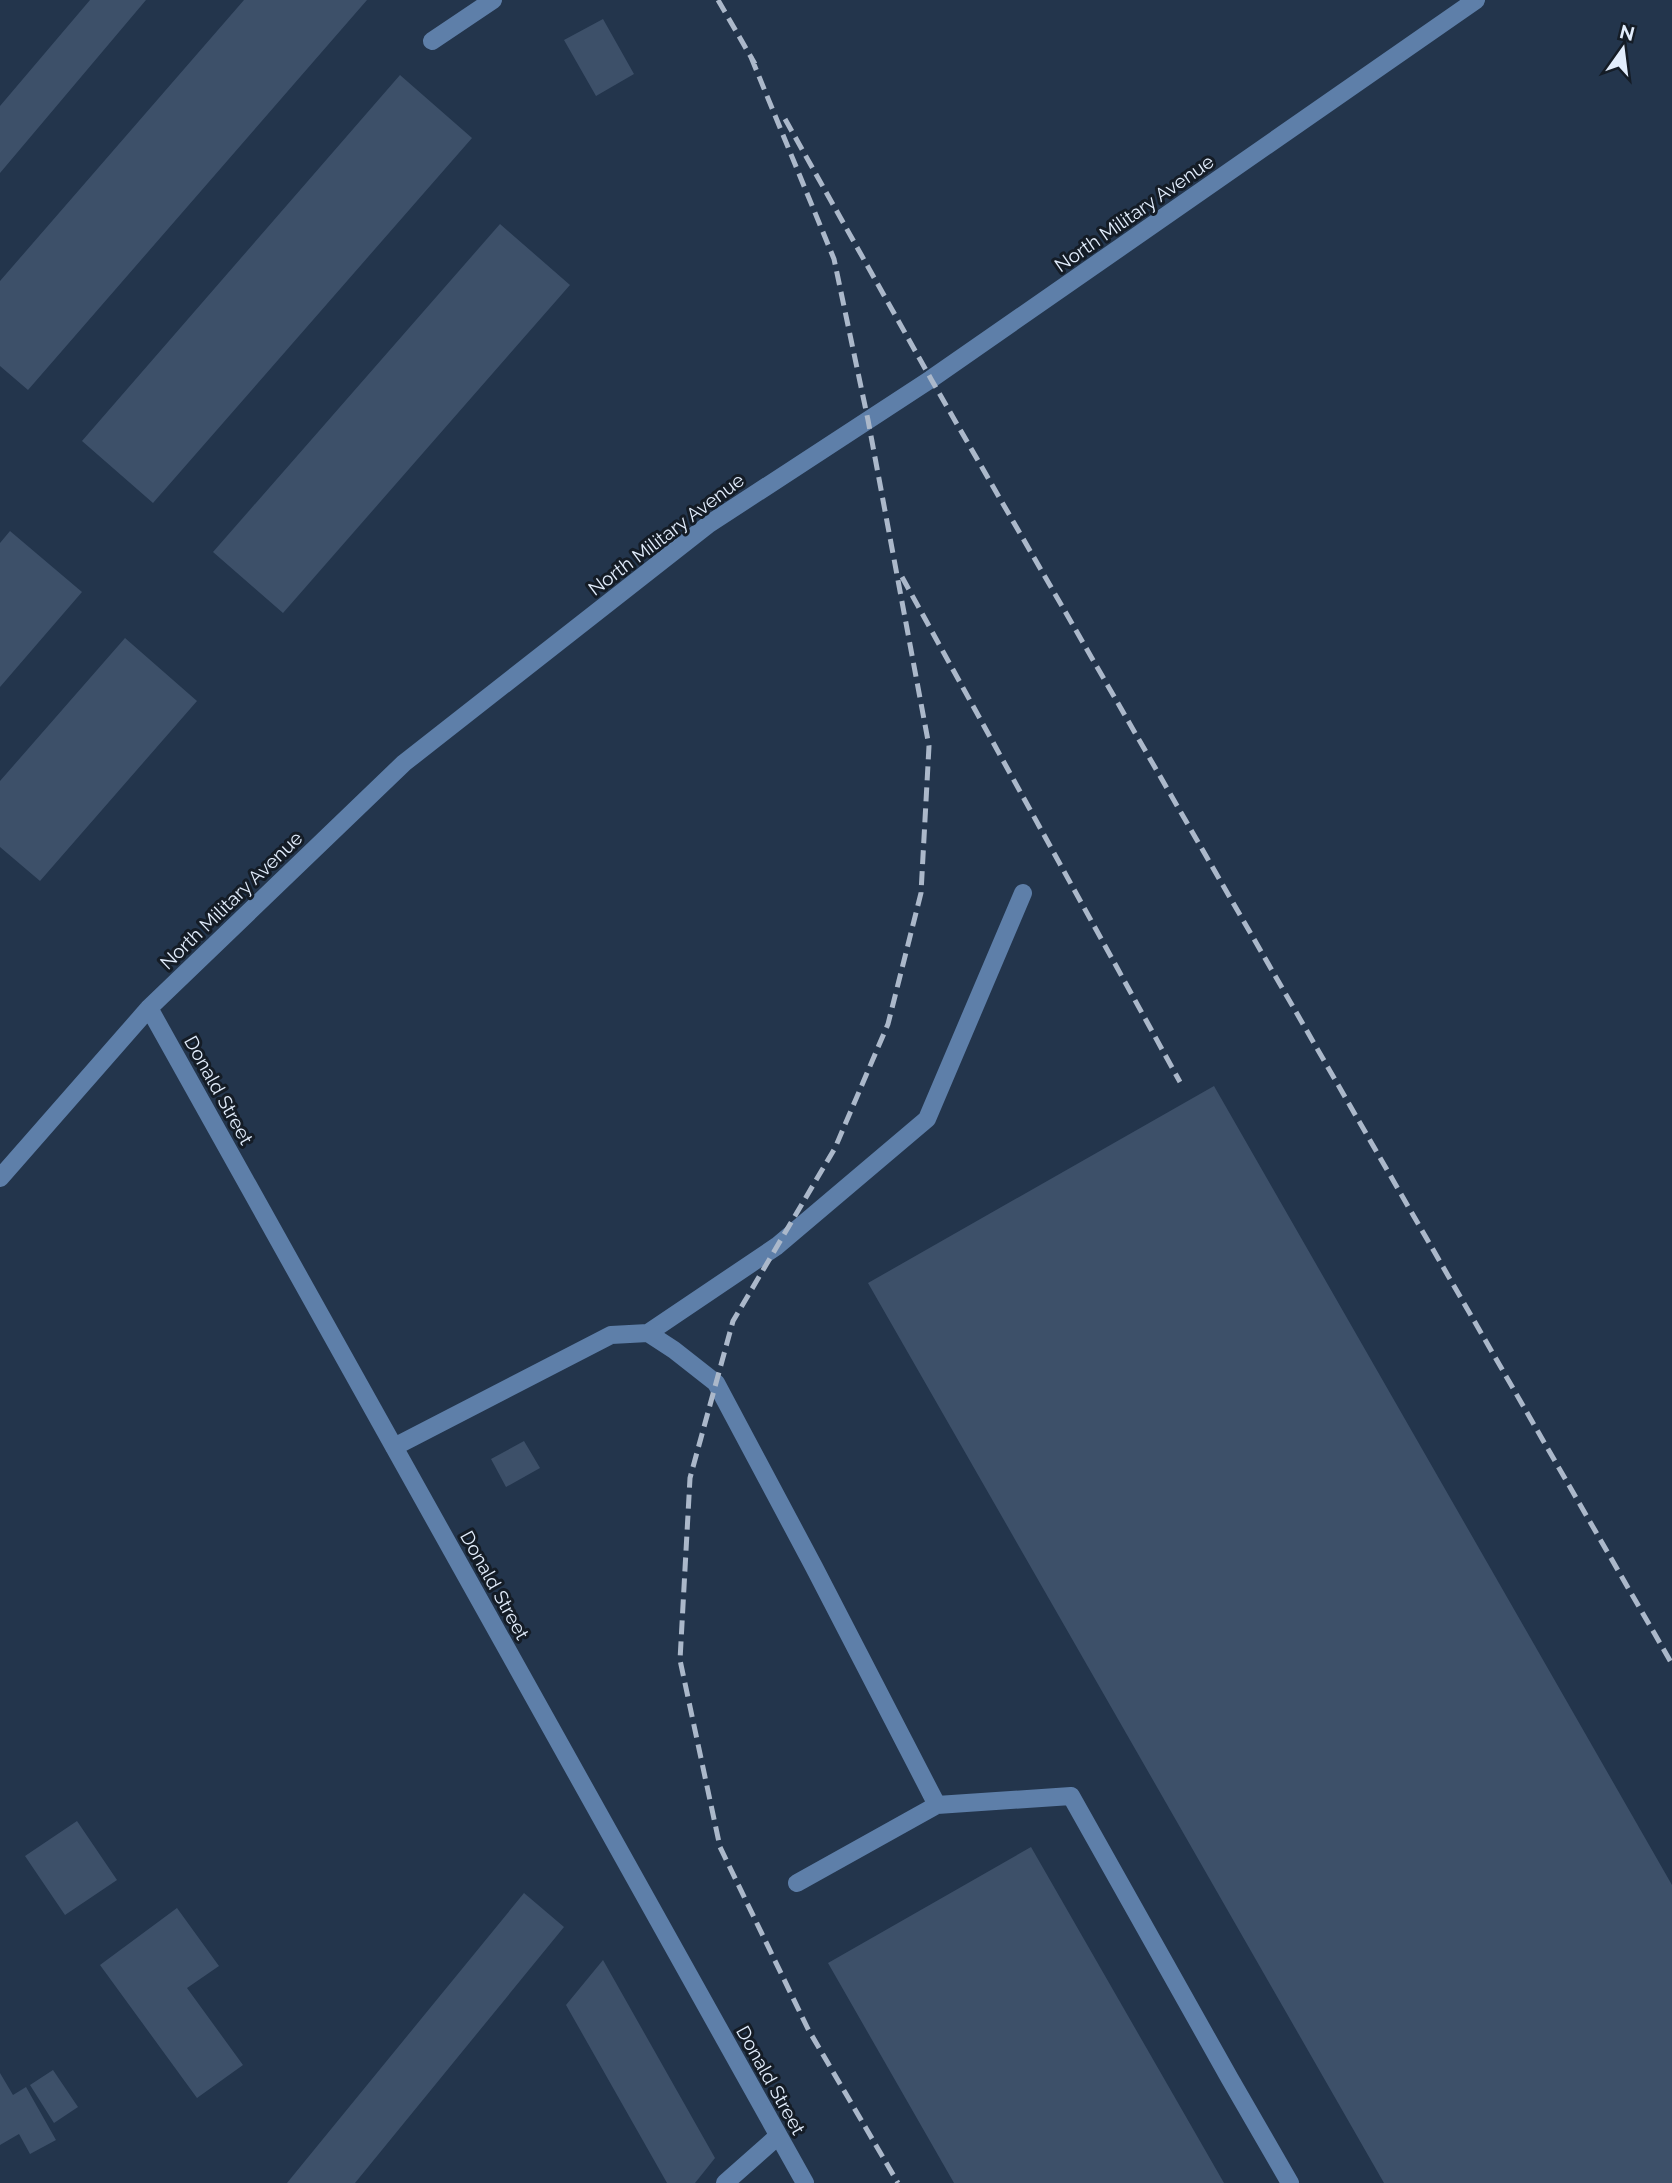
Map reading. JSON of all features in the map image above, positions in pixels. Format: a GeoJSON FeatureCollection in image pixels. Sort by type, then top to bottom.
{"type":"FeatureCollection","features":[{"type":"Feature","properties":{"kind":"street"},"geometry":{"type":"LineString","coordinates":[[432,41],[494,0]]}},
{"type":"Feature","properties":{"kind":"street","name":"North Military Avenue"},"geometry":{"type":"LineString","coordinates":[[0,1178],[149,1007],[404,763],[709,524],[931,379],[1476,0]]}},
{"type":"Feature","properties":{"kind":"street"},"geometry":{"type":"LineString","coordinates":[[394,1447],[611,1335],[648,1333],[777,1246],[927,1119],[1023,893]]}},
{"type":"Feature","properties":{"kind":"street","name":"Donald Street"},"geometry":{"type":"LineString","coordinates":[[149,1007],[805,2183]]}},
{"type":"Feature","properties":{"kind":"street"},"geometry":{"type":"LineString","coordinates":[[648,1333],[716,1383],[937,1805]]}},
{"type":"Feature","properties":{"kind":"street"},"geometry":{"type":"LineString","coordinates":[[797,1883],[937,1805],[1071,1796],[1290,2183]]}},
{"type":"Feature","properties":{"kind":"street"},"geometry":{"type":"LineString","coordinates":[[725,2183],[778,2136]]}},
{"type":"Feature","properties":{"kind":"building"},"geometry":{"type":"Polygon","coordinates":[[[90,0],[146,0],[0,173],[0,106],[90,0]]]}},
{"type":"Feature","properties":{"kind":"building"},"geometry":{"type":"Polygon","coordinates":[[[244,0],[367,0],[28,390],[0,366],[0,281],[244,0]]]}},
{"type":"Feature","properties":{"kind":"building"},"geometry":{"type":"Polygon","coordinates":[[[603,19],[634,74],[596,96],[564,40],[603,19]]]}},
{"type":"Feature","properties":{"kind":"building"},"geometry":{"type":"Polygon","coordinates":[[[400,75],[472,138],[153,503],[82,441],[400,75]]]}},
{"type":"Feature","properties":{"kind":"building"},"geometry":{"type":"Polygon","coordinates":[[[500,224],[570,285],[283,613],[213,552],[500,224]]]}},
{"type":"Feature","properties":{"kind":"building"},"geometry":{"type":"Polygon","coordinates":[[[10,531],[82,592],[0,687],[0,543],[10,531]]]}},
{"type":"Feature","properties":{"kind":"building"},"geometry":{"type":"Polygon","coordinates":[[[125,638],[197,701],[40,881],[0,847],[0,781],[125,638]]]}},
{"type":"Feature","properties":{"kind":"building"},"geometry":{"type":"Polygon","coordinates":[[[1214,1086],[1672,1885],[1672,2183],[1384,2183],[868,1283],[1214,1086]]]}},
{"type":"Feature","properties":{"kind":"building"},"geometry":{"type":"Polygon","coordinates":[[[524,1441],[540,1468],[506,1487],[491,1459],[524,1441]]]}},
{"type":"Feature","properties":{"kind":"building"},"geometry":{"type":"Polygon","coordinates":[[[77,1821],[117,1880],[65,1915],[25,1856],[77,1821]]]}},
{"type":"Feature","properties":{"kind":"building"},"geometry":{"type":"Polygon","coordinates":[[[1031,1847],[1224,2183],[954,2183],[828,1963],[1031,1847]]]}},
{"type":"Feature","properties":{"kind":"building"},"geometry":{"type":"Polygon","coordinates":[[[524,1893],[564,1927],[355,2183],[287,2183],[524,1893]]]}},
{"type":"Feature","properties":{"kind":"building"},"geometry":{"type":"Polygon","coordinates":[[[177,1908],[219,1966],[187,1988],[243,2065],[197,2098],[100,1965],[177,1908]]]}},
{"type":"Feature","properties":{"kind":"building"},"geometry":{"type":"Polygon","coordinates":[[[603,1960],[715,2158],[695,2183],[667,2183],[566,2005],[603,1960]]]}},
{"type":"Feature","properties":{"kind":"building"},"geometry":{"type":"Polygon","coordinates":[[[53,2070],[78,2107],[54,2123],[30,2085],[53,2070]]]}},
{"type":"Feature","properties":{"kind":"building"},"geometry":{"type":"Polygon","coordinates":[[[0,2073],[13,2095],[26,2087],[56,2140],[30,2154],[19,2134],[0,2145],[0,2073]]]}},
{"type":"Feature","properties":{"kind":"railway"},"geometry":{"type":"LineString","coordinates":[[718,0],[755,64]]}},
{"type":"Feature","properties":{"kind":"railway"},"geometry":{"type":"LineString","coordinates":[[751,57],[834,259],[868,420],[929,746],[921,893],[888,1024],[835,1148],[733,1321],[690,1478],[680,1660],[720,1847],[808,2029],[898,2183]]}},
{"type":"Feature","properties":{"kind":"railway"},"geometry":{"type":"LineString","coordinates":[[785,119],[931,379],[1672,1664]]}},
{"type":"Feature","properties":{"kind":"railway"},"geometry":{"type":"LineString","coordinates":[[902,577],[1180,1082]]}}]}
